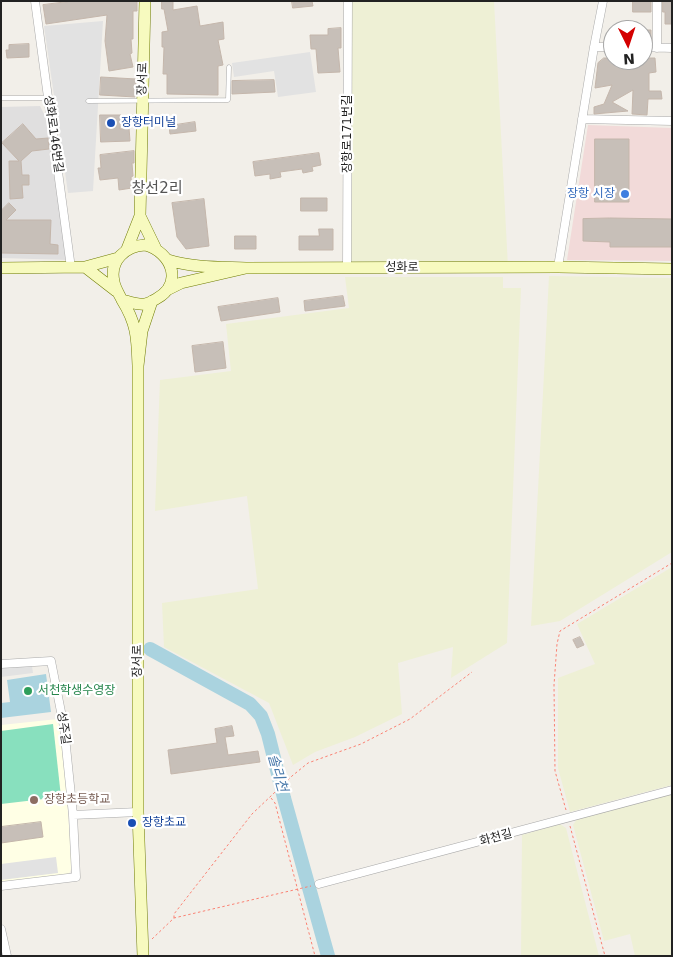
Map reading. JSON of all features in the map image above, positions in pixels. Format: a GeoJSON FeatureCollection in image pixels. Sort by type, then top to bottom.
{"type":"FeatureCollection","features":[{"type":"Feature","properties":{"kind":"main road","name":"장서로"},"geometry":{"type":"LineString","coordinates":[[140,216],[145,1]]}},
{"type":"Feature","properties":{"kind":"main road"},"geometry":{"type":"LineString","coordinates":[[138,366],[137,336],[132,316],[114,284],[112,273],[118,258],[127,249],[140,216]]}},
{"type":"Feature","properties":{"kind":"main road"},"geometry":{"type":"LineString","coordinates":[[140,216],[156,249]]}},
{"type":"Feature","properties":{"kind":"main road"},"geometry":{"type":"LineString","coordinates":[[85,267],[120,296],[136,303],[146,304],[164,295],[172,278],[168,260],[156,249],[145,245],[127,249]]}},
{"type":"Feature","properties":{"kind":"main road"},"geometry":{"type":"LineString","coordinates":[[1,268],[85,267],[118,258]]}},
{"type":"Feature","properties":{"kind":"main road"},"geometry":{"type":"LineString","coordinates":[[168,260],[181,264],[206,267],[246,268]]}},
{"type":"Feature","properties":{"kind":"main road","name":"성화로"},"geometry":{"type":"LineString","coordinates":[[246,268],[558,267],[672,269]]}},
{"type":"Feature","properties":{"kind":"main road"},"geometry":{"type":"LineString","coordinates":[[167,290],[181,283],[246,268]]}},
{"type":"Feature","properties":{"kind":"main road"},"geometry":{"type":"LineString","coordinates":[[138,366],[142,331],[152,301]]}},
{"type":"Feature","properties":{"kind":"main road","name":"장서로"},"geometry":{"type":"LineString","coordinates":[[138,366],[138,812],[143,952]]}},
{"type":"Feature","properties":{"kind":"street","name":"성화로146번길"},"geometry":{"type":"LineString","coordinates":[[36,1],[71,268]]}},
{"type":"Feature","properties":{"kind":"street","name":"장항로171번길"},"geometry":{"type":"LineString","coordinates":[[348,1],[348,268]]}},
{"type":"Feature","properties":{"kind":"street"},"geometry":{"type":"LineString","coordinates":[[558,267],[603,1]]}},
{"type":"Feature","properties":{"kind":"street"},"geometry":{"type":"LineString","coordinates":[[657,1],[657,48]]}},
{"type":"Feature","properties":{"kind":"street"},"geometry":{"type":"LineString","coordinates":[[594,47],[603,47]]}},
{"type":"Feature","properties":{"kind":"street"},"geometry":{"type":"LineString","coordinates":[[653,48],[672,48]]}},
{"type":"Feature","properties":{"kind":"street"},"geometry":{"type":"LineString","coordinates":[[582,119],[672,120]]}},
{"type":"Feature","properties":{"kind":"street","name":"성주길"},"geometry":{"type":"LineString","coordinates":[[1,664],[51,661],[64,728],[73,815],[76,876],[1,886]]}},
{"type":"Feature","properties":{"kind":"street","name":"화천길"},"geometry":{"type":"LineString","coordinates":[[319,884],[672,790]]}},
{"type":"Feature","properties":{"kind":"street"},"geometry":{"type":"LineString","coordinates":[[73,815],[138,812]]}},
{"type":"Feature","properties":{"kind":"street"},"geometry":{"type":"LineString","coordinates":[[1,929],[7,956]]}},
{"type":"Feature","properties":{"kind":"lane"},"geometry":{"type":"LineString","coordinates":[[88,101],[228,100],[229,67]]}},
{"type":"Feature","properties":{"kind":"lane"},"geometry":{"type":"LineString","coordinates":[[1,98],[48,98]]}},
{"type":"Feature","properties":{"kind":"path"},"geometry":{"type":"LineString","coordinates":[[605,956],[555,770],[554,685],[557,644],[560,631],[672,563]]}},
{"type":"Feature","properties":{"kind":"path"},"geometry":{"type":"LineString","coordinates":[[143,952],[174,918],[174,914],[252,814],[292,776],[308,763],[361,744],[410,718],[472,672]]}},
{"type":"Feature","properties":{"kind":"path"},"geometry":{"type":"LineString","coordinates":[[271,797],[275,803],[314,956]]}},
{"type":"Feature","properties":{"kind":"path"},"geometry":{"type":"LineString","coordinates":[[174,918],[319,884]]}},
{"type":"Feature","properties":{"kind":"shaded area"},"geometry":{"type":"Polygon","coordinates":[[[347,1],[494,1],[508,267],[346,263],[347,1]]]}},
{"type":"Feature","properties":{"kind":"shaded area"},"geometry":{"type":"Polygon","coordinates":[[[103,21],[93,191],[68,193],[44,26],[103,21]]]}},
{"type":"Feature","properties":{"kind":"shaded area"},"geometry":{"type":"Polygon","coordinates":[[[310,52],[316,92],[278,97],[274,71],[234,77],[232,63],[310,52]]]}},
{"type":"Feature","properties":{"kind":"shaded area"},"geometry":{"type":"Polygon","coordinates":[[[40,106],[46,118],[68,260],[1,258],[1,107],[40,106]]]}},
{"type":"Feature","properties":{"kind":"shaded area","name":"장항 시장"},"geometry":{"type":"Polygon","coordinates":[[[588,125],[672,128],[672,261],[567,260],[588,125]]]}},
{"type":"Feature","properties":{"kind":"shaded area"},"geometry":{"type":"Polygon","coordinates":[[[549,276],[672,278],[672,552],[560,621],[531,626],[549,276]]]}},
{"type":"Feature","properties":{"kind":"shaded area"},"geometry":{"type":"Polygon","coordinates":[[[345,277],[503,277],[503,288],[521,288],[507,643],[451,678],[453,647],[398,663],[402,714],[355,737],[315,752],[293,765],[269,703],[164,647],[162,603],[258,589],[247,496],[155,511],[160,380],[231,371],[226,324],[349,308],[345,277]]]}},
{"type":"Feature","properties":{"kind":"shaded area"},"geometry":{"type":"Polygon","coordinates":[[[672,567],[672,785],[570,812],[558,768],[558,678],[595,664],[577,624],[672,567]]]}},
{"type":"Feature","properties":{"kind":"shaded area"},"geometry":{"type":"Polygon","coordinates":[[[32,666],[33,673],[1,677],[1,668],[32,666]]]}},
{"type":"Feature","properties":{"kind":"shaded area","name":"장항초등학교"},"geometry":{"type":"Polygon","coordinates":[[[58,719],[62,733],[72,867],[69,874],[1,882],[1,725],[58,719]]]}},
{"type":"Feature","properties":{"kind":"shaded area"},"geometry":{"type":"Polygon","coordinates":[[[672,794],[672,956],[635,956],[630,934],[604,941],[573,825],[577,819],[672,794]]]}},
{"type":"Feature","properties":{"kind":"shaded area"},"geometry":{"type":"Polygon","coordinates":[[[560,824],[566,828],[599,956],[521,956],[522,835],[560,824]]]}},
{"type":"Feature","properties":{"kind":"shaded area"},"geometry":{"type":"Polygon","coordinates":[[[56,857],[58,873],[1,880],[1,864],[56,857]]]}},
{"type":"Feature","properties":{"kind":"green space"},"geometry":{"type":"Polygon","coordinates":[[[53,724],[61,797],[1,804],[1,731],[53,724]]]}},
{"type":"Feature","properties":{"kind":"water","name":"서천학생수영장"},"geometry":{"type":"Polygon","coordinates":[[[46,674],[51,712],[1,718],[1,703],[10,702],[7,680],[46,674]]]}},
{"type":"Feature","properties":{"kind":"building"},"geometry":{"type":"Polygon","coordinates":[[[73,1],[137,1],[137,11],[133,11],[133,39],[131,39],[132,53],[130,54],[133,67],[109,71],[105,41],[107,15],[46,24],[43,5],[73,1]]]}},
{"type":"Feature","properties":{"kind":"building"},"geometry":{"type":"Polygon","coordinates":[[[162,1],[173,1],[173,10],[197,6],[200,26],[223,22],[224,39],[218,40],[223,65],[218,66],[218,95],[167,94],[167,74],[163,74],[164,47],[162,47],[162,32],[168,31],[164,9],[162,9],[162,1]]]}},
{"type":"Feature","properties":{"kind":"building"},"geometry":{"type":"Polygon","coordinates":[[[292,1],[312,1],[313,6],[293,8],[292,1]]]}},
{"type":"Feature","properties":{"kind":"building"},"geometry":{"type":"Polygon","coordinates":[[[633,1],[651,1],[651,12],[633,12],[633,1]]]}},
{"type":"Feature","properties":{"kind":"building"},"geometry":{"type":"Polygon","coordinates":[[[663,1],[672,1],[672,24],[665,24],[663,1]]]}},
{"type":"Feature","properties":{"kind":"building"},"geometry":{"type":"Polygon","coordinates":[[[341,28],[341,48],[338,48],[340,72],[318,73],[316,49],[311,49],[310,35],[328,35],[328,29],[341,28]]]}},
{"type":"Feature","properties":{"kind":"building"},"geometry":{"type":"Polygon","coordinates":[[[29,44],[29,57],[7,58],[6,50],[9,50],[9,45],[29,44]]]}},
{"type":"Feature","properties":{"kind":"building"},"geometry":{"type":"Polygon","coordinates":[[[653,58],[655,58],[656,72],[649,73],[649,91],[661,91],[662,99],[648,99],[647,115],[632,114],[633,90],[612,102],[628,111],[594,114],[594,107],[604,104],[612,85],[595,88],[598,63],[603,59],[603,70],[653,70],[653,58]]]}},
{"type":"Feature","properties":{"kind":"building"},"geometry":{"type":"Polygon","coordinates":[[[101,77],[136,79],[135,97],[100,95],[101,77]]]}},
{"type":"Feature","properties":{"kind":"building"},"geometry":{"type":"Polygon","coordinates":[[[274,80],[275,92],[232,94],[232,81],[274,80]]]}},
{"type":"Feature","properties":{"kind":"building"},"geometry":{"type":"Polygon","coordinates":[[[100,115],[121,115],[120,129],[129,128],[130,141],[101,142],[100,115]]]}},
{"type":"Feature","properties":{"kind":"building"},"geometry":{"type":"Polygon","coordinates":[[[195,122],[196,131],[170,134],[169,126],[195,122]]]}},
{"type":"Feature","properties":{"kind":"building"},"geometry":{"type":"Polygon","coordinates":[[[23,124],[36,139],[48,138],[49,149],[32,151],[21,161],[22,175],[29,175],[29,185],[22,185],[23,198],[10,199],[9,161],[19,161],[2,143],[23,124]]]}},
{"type":"Feature","properties":{"kind":"building"},"geometry":{"type":"Polygon","coordinates":[[[595,139],[629,139],[629,202],[595,202],[595,139]]]}},
{"type":"Feature","properties":{"kind":"building"},"geometry":{"type":"Polygon","coordinates":[[[134,151],[134,163],[132,163],[133,176],[131,177],[132,188],[119,190],[118,178],[100,180],[98,168],[101,168],[100,155],[134,151]]]}},
{"type":"Feature","properties":{"kind":"building"},"geometry":{"type":"Polygon","coordinates":[[[319,153],[321,165],[312,167],[313,171],[303,173],[302,169],[280,172],[281,177],[270,179],[270,174],[255,176],[253,162],[319,153]]]}},
{"type":"Feature","properties":{"kind":"building"},"geometry":{"type":"Polygon","coordinates":[[[301,198],[327,198],[327,211],[301,211],[301,198]]]}},
{"type":"Feature","properties":{"kind":"building"},"geometry":{"type":"Polygon","coordinates":[[[204,199],[209,246],[186,249],[177,237],[172,203],[204,199]]]}},
{"type":"Feature","properties":{"kind":"building"},"geometry":{"type":"Polygon","coordinates":[[[9,203],[16,210],[6,220],[51,220],[50,244],[58,245],[58,254],[1,253],[1,211],[9,203]]]}},
{"type":"Feature","properties":{"kind":"building"},"geometry":{"type":"Polygon","coordinates":[[[583,219],[672,219],[672,247],[610,247],[610,242],[583,241],[583,219]]]}},
{"type":"Feature","properties":{"kind":"building"},"geometry":{"type":"Polygon","coordinates":[[[319,229],[333,229],[333,250],[299,250],[299,236],[319,236],[319,229]]]}},
{"type":"Feature","properties":{"kind":"building"},"geometry":{"type":"Polygon","coordinates":[[[235,236],[256,236],[256,249],[235,249],[235,236]]]}},
{"type":"Feature","properties":{"kind":"building"},"geometry":{"type":"Polygon","coordinates":[[[343,296],[345,306],[305,311],[304,301],[343,296]]]}},
{"type":"Feature","properties":{"kind":"building"},"geometry":{"type":"Polygon","coordinates":[[[278,298],[280,312],[221,321],[218,307],[278,298]]]}},
{"type":"Feature","properties":{"kind":"building"},"geometry":{"type":"Polygon","coordinates":[[[223,342],[226,368],[195,372],[192,346],[223,342]]]}},
{"type":"Feature","properties":{"kind":"building"},"geometry":{"type":"Polygon","coordinates":[[[580,637],[584,645],[577,648],[573,640],[580,637]]]}},
{"type":"Feature","properties":{"kind":"building"},"geometry":{"type":"Polygon","coordinates":[[[232,726],[234,736],[225,737],[228,755],[258,751],[260,762],[171,774],[168,750],[217,743],[215,729],[232,726]]]}},
{"type":"Feature","properties":{"kind":"building"},"geometry":{"type":"Polygon","coordinates":[[[41,822],[43,837],[1,843],[1,827],[41,822]]]}},
{"type":"Feature","properties":{"kind":"waterway","name":"솔리천"},"geometry":{"type":"LineString","coordinates":[[150,649],[250,704],[261,716],[268,734],[328,956]]}},
{"type":"Feature","properties":{"kind":"place","name":"장항터미널"},"geometry":{"type":"Point","coordinates":[111,123]}},
{"type":"Feature","properties":{"kind":"place","name":"장항 시장"},"geometry":{"type":"Point","coordinates":[625,194]}},
{"type":"Feature","properties":{"kind":"place","name":"서천학생수영장"},"geometry":{"type":"Point","coordinates":[28,691]}},
{"type":"Feature","properties":{"kind":"place","name":"장항초등학교"},"geometry":{"type":"Point","coordinates":[34,800]}},
{"type":"Feature","properties":{"kind":"place","name":"장항초교"},"geometry":{"type":"Point","coordinates":[132,823]}},
{"type":"Feature","properties":{"kind":"district","name":"창선2리"},"geometry":{"type":"Point","coordinates":[157,189]}}]}
